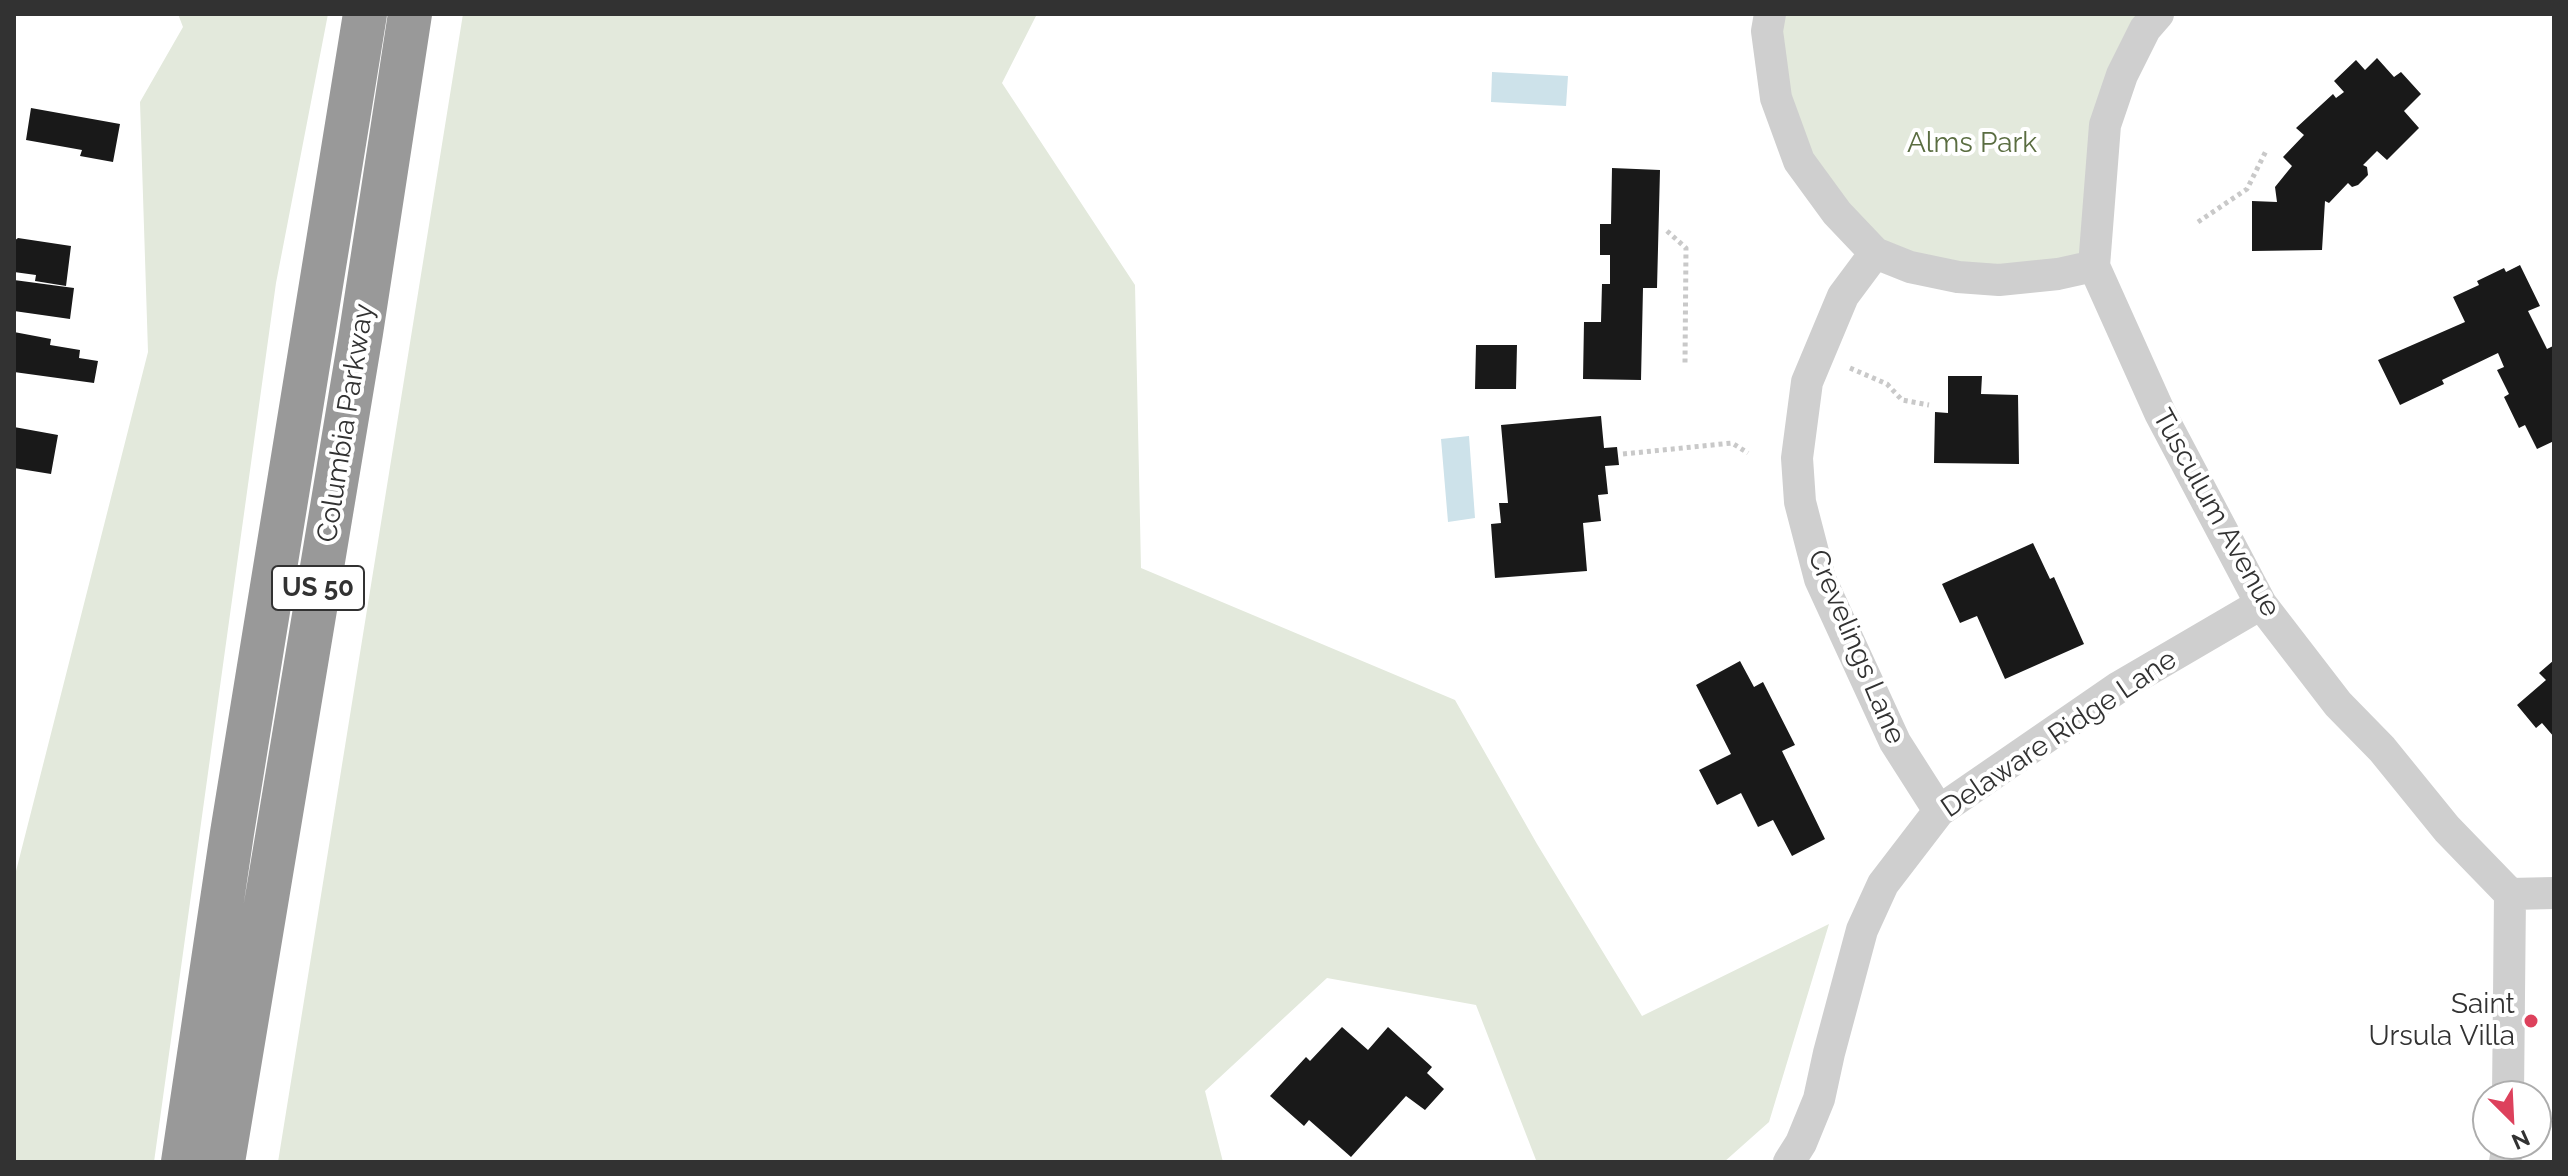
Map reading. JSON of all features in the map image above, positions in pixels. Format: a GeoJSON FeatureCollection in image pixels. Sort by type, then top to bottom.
{"type":"FeatureCollection","features":[{"type":"Feature","properties":{"kind":"highway","name":"Columbia Parkway"},"geometry":{"type":"LineString","coordinates":[[183,1162],[232,833],[365,14]]}},
{"type":"Feature","properties":{"kind":"highway","name":"Columbia Parkway"},"geometry":{"type":"LineString","coordinates":[[223,1162],[361,333],[410,14]]}},
{"type":"Feature","properties":{"kind":"street"},"geometry":{"type":"LineString","coordinates":[[1770,14],[1767,31],[1776,98],[1799,161],[1837,213],[1875,253],[1910,267],[1958,277],[1999,280],[2058,274],[2094,266]]}},
{"type":"Feature","properties":{"kind":"street","name":"Tusculum Avenue"},"geometry":{"type":"LineString","coordinates":[[2158,14],[2145,29],[2122,75],[2105,125],[2094,266],[2160,413],[2261,604],[2338,704],[2382,749],[2447,829],[2510,894]]}},
{"type":"Feature","properties":{"kind":"street","name":"Crevelings Lane"},"geometry":{"type":"LineString","coordinates":[[1875,253],[1843,296],[1807,382],[1797,458],[1800,502],[1820,579],[1895,742],[1939,811]]}},
{"type":"Feature","properties":{"kind":"street","name":"Delaware Ridge Lane"},"geometry":{"type":"LineString","coordinates":[[1789,1162],[1801,1143],[1819,1099],[1862,930],[1883,884],[1939,811],[2119,687],[2261,604]]}},
{"type":"Feature","properties":{"kind":"street"},"geometry":{"type":"LineString","coordinates":[[2508,1080],[2510,894],[2554,893]]}},
{"type":"Feature","properties":{"kind":"path"},"geometry":{"type":"LineString","coordinates":[[2198,222],[2247,189],[2266,151]]}},
{"type":"Feature","properties":{"kind":"path"},"geometry":{"type":"LineString","coordinates":[[1667,231],[1686,248],[1685,363]]}},
{"type":"Feature","properties":{"kind":"path"},"geometry":{"type":"LineString","coordinates":[[1817,356],[1887,384],[1902,400],[1929,405]]}},
{"type":"Feature","properties":{"kind":"path"},"geometry":{"type":"LineString","coordinates":[[1623,454],[1732,443],[1748,453]]}},
{"type":"Feature","properties":{"kind":"green space"},"geometry":{"type":"Polygon","coordinates":[[[178,14],[328,14],[276,283],[154,1162],[14,1162],[14,879],[148,352],[140,102],[183,27],[178,14]]]}},
{"type":"Feature","properties":{"kind":"green space"},"geometry":{"type":"Polygon","coordinates":[[[463,14],[1037,14],[1002,83],[1135,285],[1141,568],[1455,700],[1537,844],[1642,1016],[1829,924],[1769,1122],[1724,1162],[1540,1162],[1536,1160],[1476,1005],[1327,978],[1205,1091],[1223,1162],[278,1162],[463,14]]]}},
{"type":"Feature","properties":{"kind":"green space","name":"Alms Park"},"geometry":{"type":"Polygon","coordinates":[[[1770,14],[2158,14],[2122,75],[2094,247],[2058,274],[1875,252],[1799,161],[1770,14]]]}},
{"type":"Feature","properties":{"kind":"water"},"geometry":{"type":"Polygon","coordinates":[[[1492,72],[1568,76],[1566,106],[1491,102],[1492,72]]]}},
{"type":"Feature","properties":{"kind":"water"},"geometry":{"type":"Polygon","coordinates":[[[1469,436],[1475,518],[1448,522],[1441,439],[1469,436]]]}},
{"type":"Feature","properties":{"kind":"building"},"geometry":{"type":"Polygon","coordinates":[[[2377,58],[2394,77],[2401,72],[2421,94],[2404,111],[2419,128],[2387,160],[2377,151],[2363,165],[2367,167],[2368,175],[2358,185],[2352,187],[2348,183],[2329,203],[2325,201],[2322,250],[2252,251],[2252,201],[2277,202],[2275,187],[2292,166],[2283,157],[2304,135],[2296,128],[2333,94],[2336,98],[2344,92],[2334,81],[2356,60],[2365,70],[2377,58]]]}},
{"type":"Feature","properties":{"kind":"building"},"geometry":{"type":"Polygon","coordinates":[[[31,108],[120,124],[113,162],[80,156],[82,150],[26,140],[31,108]]]}},
{"type":"Feature","properties":{"kind":"building"},"geometry":{"type":"Polygon","coordinates":[[[1612,168],[1660,170],[1657,288],[1643,288],[1641,380],[1583,379],[1584,322],[1601,322],[1602,284],[1610,284],[1610,255],[1600,255],[1600,224],[1611,224],[1612,168]]]}},
{"type":"Feature","properties":{"kind":"building"},"geometry":{"type":"Polygon","coordinates":[[[18,238],[71,246],[66,286],[35,281],[36,275],[14,272],[14,241],[18,238]]]}},
{"type":"Feature","properties":{"kind":"building"},"geometry":{"type":"Polygon","coordinates":[[[2520,265],[2540,306],[2528,311],[2547,349],[2553,346],[2554,349],[2554,441],[2537,449],[2525,425],[2519,428],[2504,397],[2509,394],[2497,370],[2504,367],[2498,353],[2400,405],[2378,360],[2465,322],[2453,297],[2479,285],[2477,281],[2504,268],[2506,272],[2520,265]]]}},
{"type":"Feature","properties":{"kind":"building"},"geometry":{"type":"Polygon","coordinates":[[[14,280],[74,288],[70,319],[14,311],[14,280]]]}},
{"type":"Feature","properties":{"kind":"building"},"geometry":{"type":"Polygon","coordinates":[[[14,332],[51,339],[50,345],[80,350],[79,358],[98,361],[94,383],[14,372],[14,332]]]}},
{"type":"Feature","properties":{"kind":"building"},"geometry":{"type":"Polygon","coordinates":[[[1476,345],[1517,345],[1516,389],[1475,389],[1476,345]]]}},
{"type":"Feature","properties":{"kind":"building"},"geometry":{"type":"Polygon","coordinates":[[[1948,376],[1982,376],[1981,394],[2018,395],[2019,464],[1934,463],[1935,412],[1948,413],[1948,376]]]}},
{"type":"Feature","properties":{"kind":"building"},"geometry":{"type":"Polygon","coordinates":[[[1601,416],[1604,448],[1617,447],[1619,465],[1605,466],[1608,494],[1598,495],[1601,521],[1583,523],[1587,571],[1495,578],[1491,524],[1501,523],[1499,503],[1508,503],[1501,425],[1601,416]]]}},
{"type":"Feature","properties":{"kind":"building"},"geometry":{"type":"Polygon","coordinates":[[[14,427],[58,435],[51,474],[14,468],[14,427]]]}},
{"type":"Feature","properties":{"kind":"building"},"geometry":{"type":"Polygon","coordinates":[[[2033,543],[2050,579],[2054,577],[2084,644],[2005,679],[1977,616],[1960,623],[1942,584],[2033,543]]]}},
{"type":"Feature","properties":{"kind":"building"},"geometry":{"type":"Polygon","coordinates":[[[2554,660],[2554,737],[2542,723],[2536,728],[2517,705],[2546,680],[2539,673],[2554,660]]]}},
{"type":"Feature","properties":{"kind":"building"},"geometry":{"type":"Polygon","coordinates":[[[1740,661],[1754,687],[1763,682],[1795,745],[1782,751],[1825,839],[1792,856],[1773,820],[1758,827],[1741,793],[1717,805],[1699,770],[1731,754],[1696,685],[1740,661]]]}},
{"type":"Feature","properties":{"kind":"building"},"geometry":{"type":"Polygon","coordinates":[[[1342,1027],[1368,1050],[1388,1027],[1432,1067],[1427,1073],[1444,1089],[1425,1110],[1406,1096],[1351,1157],[1309,1120],[1304,1126],[1270,1096],[1306,1057],[1310,1061],[1342,1027]]]}},
{"type":"Feature","properties":{"kind":"place","name":"Saint Ursula Villa"},"geometry":{"type":"Point","coordinates":[2531,1021]}}]}
